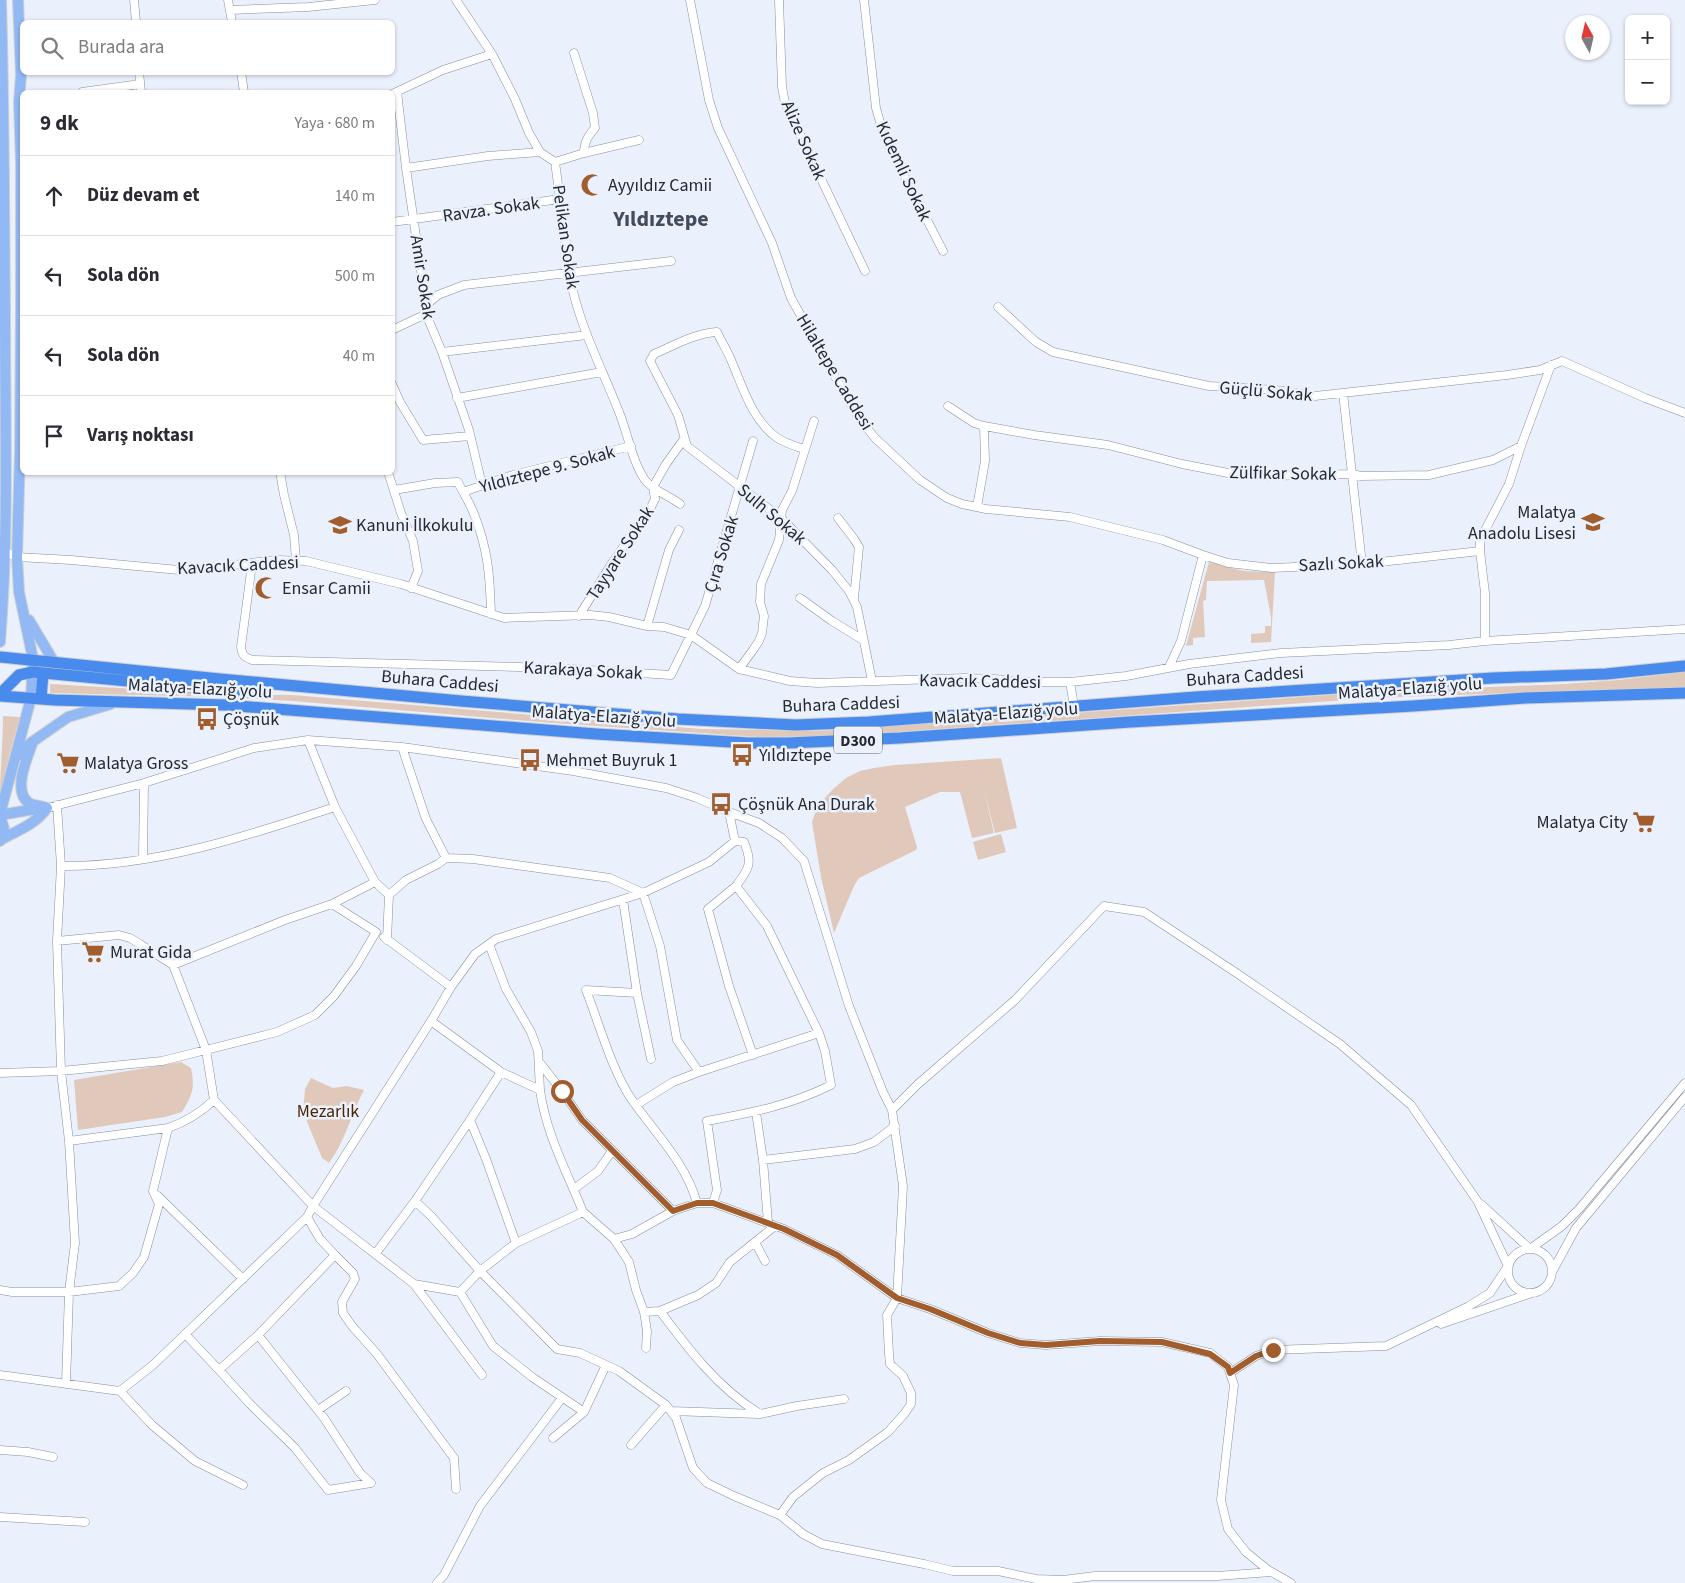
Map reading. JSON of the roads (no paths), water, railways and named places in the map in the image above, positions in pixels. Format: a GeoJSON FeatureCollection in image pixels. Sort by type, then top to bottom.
{"type":"FeatureCollection","features":[{"type":"Feature","properties":{"kind":"highway","name":"Buhara Caddesi"},"geometry":{"type":"LineString","coordinates":[[0,657],[602,713],[796,725],[868,722],[1074,706],[1494,678],[1606,674],[1685,666]]}},
{"type":"Feature","properties":{"kind":"highway"},"geometry":{"type":"LineString","coordinates":[[0,683],[11,678],[34,659]]}},
{"type":"Feature","properties":{"kind":"highway"},"geometry":{"type":"LineString","coordinates":[[0,695],[19,675],[38,672],[232,691],[266,683]]}},
{"type":"Feature","properties":{"kind":"highway"},"geometry":{"type":"LineString","coordinates":[[36,699],[38,672]]}},
{"type":"Feature","properties":{"kind":"highway","name":"Malatya-Elazığ yolu"},"geometry":{"type":"LineString","coordinates":[[0,695],[36,699],[253,707],[605,735],[748,743],[788,743],[900,738],[1525,698],[1685,693]]}},
{"type":"Feature","properties":{"kind":"main road"},"geometry":{"type":"LineString","coordinates":[[0,642],[5,582],[3,551],[3,415],[5,309],[2,196],[3,72],[1,0]]}},
{"type":"Feature","properties":{"kind":"main road"},"geometry":{"type":"LineString","coordinates":[[18,0],[20,50]]}},
{"type":"Feature","properties":{"kind":"main road"},"geometry":{"type":"LineString","coordinates":[[21,75],[21,90]]}},
{"type":"Feature","properties":{"kind":"main road"},"geometry":{"type":"LineString","coordinates":[[20,450],[17,557],[19,592],[38,672]]}},
{"type":"Feature","properties":{"kind":"main road"},"geometry":{"type":"LineString","coordinates":[[22,607],[40,641],[54,662]]}},
{"type":"Feature","properties":{"kind":"main road"},"geometry":{"type":"LineString","coordinates":[[0,814],[15,758],[36,699]]}},
{"type":"Feature","properties":{"kind":"main road"},"geometry":{"type":"LineString","coordinates":[[15,758],[32,742],[68,717],[119,702]]}},
{"type":"Feature","properties":{"kind":"main road"},"geometry":{"type":"LineString","coordinates":[[32,742],[21,780],[23,794],[30,803],[52,806]]}},
{"type":"Feature","properties":{"kind":"main road"},"geometry":{"type":"LineString","coordinates":[[0,840],[4,831],[0,819],[6,814],[52,806]]}},
{"type":"Feature","properties":{"kind":"main road"},"geometry":{"type":"LineString","coordinates":[[0,840],[30,824],[52,806]]}},
{"type":"Feature","properties":{"kind":"street"},"geometry":{"type":"LineString","coordinates":[[134,0],[136,20]]}},
{"type":"Feature","properties":{"kind":"street"},"geometry":{"type":"LineString","coordinates":[[228,0],[232,20]]}},
{"type":"Feature","properties":{"kind":"street"},"geometry":{"type":"LineString","coordinates":[[230,10],[375,0]]}},
{"type":"Feature","properties":{"kind":"street","name":"Pelikan Sokak"},"geometry":{"type":"LineString","coordinates":[[456,0],[492,54],[540,152],[555,162],[564,235],[576,304],[602,372],[610,387],[631,446],[646,481],[652,487]]}},
{"type":"Feature","properties":{"kind":"street","name":"Hilaltepe Caddesi"},"geometry":{"type":"LineString","coordinates":[[690,0],[709,100],[718,128],[772,244],[791,298],[866,428],[920,480],[947,498],[977,508],[1086,520],[1163,540],[1203,554]]}},
{"type":"Feature","properties":{"kind":"street","name":"Alize Sokak"},"geometry":{"type":"LineString","coordinates":[[779,0],[782,87],[785,103],[865,270]]}},
{"type":"Feature","properties":{"kind":"street","name":"Kıdemli Sokak"},"geometry":{"type":"LineString","coordinates":[[864,0],[876,108],[884,136],[943,251]]}},
{"type":"Feature","properties":{"kind":"street"},"geometry":{"type":"LineString","coordinates":[[574,52],[593,113],[595,128],[587,138],[584,145],[584,153]]}},
{"type":"Feature","properties":{"kind":"street"},"geometry":{"type":"LineString","coordinates":[[395,93],[443,70],[492,54]]}},
{"type":"Feature","properties":{"kind":"street"},"geometry":{"type":"LineString","coordinates":[[111,90],[140,88],[139,75]]}},
{"type":"Feature","properties":{"kind":"street"},"geometry":{"type":"LineString","coordinates":[[241,75],[244,90]]}},
{"type":"Feature","properties":{"kind":"street","name":"Amir Sokak"},"geometry":{"type":"LineString","coordinates":[[395,99],[415,220],[424,284],[425,310],[442,352],[470,436],[482,485]]}},
{"type":"Feature","properties":{"kind":"street"},"geometry":{"type":"LineString","coordinates":[[555,162],[639,140]]}},
{"type":"Feature","properties":{"kind":"street"},"geometry":{"type":"LineString","coordinates":[[406,168],[488,156],[540,152]]}},
{"type":"Feature","properties":{"kind":"street","name":"Ravza. Sokak"},"geometry":{"type":"LineString","coordinates":[[395,222],[560,199]]}},
{"type":"Feature","properties":{"kind":"street"},"geometry":{"type":"LineString","coordinates":[[395,328],[425,310],[438,294],[464,284],[672,261]]}},
{"type":"Feature","properties":{"kind":"street","name":"Güçlü Sokak"},"geometry":{"type":"LineString","coordinates":[[998,307],[1036,342],[1044,348],[1060,354],[1209,386],[1276,390],[1315,396],[1507,375],[1540,370],[1562,360],[1645,398],[1685,413]]}},
{"type":"Feature","properties":{"kind":"street"},"geometry":{"type":"LineString","coordinates":[[5,309],[20,309]]}},
{"type":"Feature","properties":{"kind":"street","name":"Sulh Sokak"},"geometry":{"type":"LineString","coordinates":[[804,449],[774,436],[754,412],[748,403],[730,358],[717,332],[710,332],[654,354],[650,361],[678,415],[687,446],[782,520],[832,570],[854,598],[872,681]]}},
{"type":"Feature","properties":{"kind":"street"},"geometry":{"type":"LineString","coordinates":[[442,352],[587,335]]}},
{"type":"Feature","properties":{"kind":"street"},"geometry":{"type":"LineString","coordinates":[[1485,641],[1485,593],[1480,540],[1509,484],[1551,365]]}},
{"type":"Feature","properties":{"kind":"street"},"geometry":{"type":"LineString","coordinates":[[457,398],[602,372]]}},
{"type":"Feature","properties":{"kind":"street"},"geometry":{"type":"LineString","coordinates":[[395,391],[423,440],[470,436]]}},
{"type":"Feature","properties":{"kind":"street"},"geometry":{"type":"LineString","coordinates":[[1343,393],[1362,564]]}},
{"type":"Feature","properties":{"kind":"street","name":"Zülfikar Sokak"},"geometry":{"type":"LineString","coordinates":[[948,406],[974,423],[984,426],[1108,445],[1182,464],[1228,473],[1271,476],[1429,475],[1493,460],[1521,446]]}},
{"type":"Feature","properties":{"kind":"street"},"geometry":{"type":"LineString","coordinates":[[739,669],[762,633],[764,616],[760,602],[761,584],[779,540],[782,510],[792,491],[814,421]]}},
{"type":"Feature","properties":{"kind":"street"},"geometry":{"type":"LineString","coordinates":[[977,508],[986,461],[984,426]]}},
{"type":"Feature","properties":{"kind":"street","name":"Tayyare Sokak"},"geometry":{"type":"LineString","coordinates":[[579,616],[612,563],[650,509],[655,499],[652,487],[684,439]]}},
{"type":"Feature","properties":{"kind":"street","name":"Çıra Sokak"},"geometry":{"type":"LineString","coordinates":[[691,636],[705,606],[753,441]]}},
{"type":"Feature","properties":{"kind":"street","name":"Yıldıztepe 9. Sokak"},"geometry":{"type":"LineString","coordinates":[[463,492],[513,475],[631,446]]}},
{"type":"Feature","properties":{"kind":"street"},"geometry":{"type":"LineString","coordinates":[[281,475],[294,536],[296,560]]}},
{"type":"Feature","properties":{"kind":"street"},"geometry":{"type":"LineString","coordinates":[[389,475],[401,513],[413,541],[418,571],[411,588]]}},
{"type":"Feature","properties":{"kind":"street"},"geometry":{"type":"LineString","coordinates":[[394,490],[435,483],[458,482],[473,511],[484,544],[490,569],[491,614]]}},
{"type":"Feature","properties":{"kind":"street"},"geometry":{"type":"LineString","coordinates":[[652,487],[680,504]]}},
{"type":"Feature","properties":{"kind":"street"},"geometry":{"type":"LineString","coordinates":[[838,518],[859,547],[854,598]]}},
{"type":"Feature","properties":{"kind":"street"},"geometry":{"type":"LineString","coordinates":[[647,626],[669,550],[679,530]]}},
{"type":"Feature","properties":{"kind":"street","name":"Kavacık Caddesi"},"geometry":{"type":"LineString","coordinates":[[3,551],[17,557],[179,570],[252,564],[276,560],[296,560],[364,574],[401,584],[491,614],[511,618],[609,617],[647,626],[664,627],[691,636],[739,669],[790,681],[817,683],[985,678],[1026,682],[1070,682],[1281,653],[1439,646],[1485,641],[1685,629]]}},
{"type":"Feature","properties":{"kind":"street","name":"Sazlı Sokak"},"geometry":{"type":"LineString","coordinates":[[1203,554],[1228,562],[1258,567],[1362,564],[1480,551]]}},
{"type":"Feature","properties":{"kind":"street"},"geometry":{"type":"LineString","coordinates":[[1170,667],[1181,641],[1203,554]]}},
{"type":"Feature","properties":{"kind":"street","name":"Karakaya Sokak"},"geometry":{"type":"LineString","coordinates":[[252,564],[241,647],[242,654],[252,660],[556,668],[671,675],[691,636]]}},
{"type":"Feature","properties":{"kind":"street"},"geometry":{"type":"LineString","coordinates":[[800,598],[863,640]]}},
{"type":"Feature","properties":{"kind":"street"},"geometry":{"type":"LineString","coordinates":[[1070,682],[1074,706]]}},
{"type":"Feature","properties":{"kind":"street"},"geometry":{"type":"LineString","coordinates":[[308,740],[335,807],[375,882],[389,895]]}},
{"type":"Feature","properties":{"kind":"street"},"geometry":{"type":"LineString","coordinates":[[66,1384],[69,1292],[75,1243],[69,1141],[61,1071],[57,941],[61,866],[52,806],[144,783],[254,748],[308,740],[402,746],[666,788],[759,823],[782,838],[804,861],[849,1006],[892,1110],[895,1126],[904,1186],[897,1298],[887,1315],[889,1354],[890,1364],[903,1376],[912,1393],[911,1404],[888,1432],[849,1460],[823,1473],[793,1498],[780,1515]]}},
{"type":"Feature","properties":{"kind":"street"},"geometry":{"type":"LineString","coordinates":[[402,746],[426,819],[446,858]]}},
{"type":"Feature","properties":{"kind":"street"},"geometry":{"type":"LineString","coordinates":[[143,858],[144,783]]}},
{"type":"Feature","properties":{"kind":"street"},"geometry":{"type":"LineString","coordinates":[[61,866],[90,866],[187,851],[335,807]]}},
{"type":"Feature","properties":{"kind":"street"},"geometry":{"type":"LineString","coordinates":[[729,812],[735,840]]}},
{"type":"Feature","properties":{"kind":"street"},"geometry":{"type":"LineString","coordinates":[[735,840],[744,842],[750,856],[748,870],[736,886],[708,909],[729,986],[752,1055]]}},
{"type":"Feature","properties":{"kind":"street"},"geometry":{"type":"LineString","coordinates":[[120,1391],[153,1365],[307,1217],[451,987],[475,954],[496,939],[643,893],[709,862],[735,840]]}},
{"type":"Feature","properties":{"kind":"street"},"geometry":{"type":"LineString","coordinates":[[387,940],[389,895],[406,880],[446,858],[474,859],[610,878],[643,893],[660,946],[677,1040],[699,1072]]}},
{"type":"Feature","properties":{"kind":"street"},"geometry":{"type":"LineString","coordinates":[[173,965],[285,920],[332,904],[375,882]]}},
{"type":"Feature","properties":{"kind":"street"},"geometry":{"type":"LineString","coordinates":[[713,1203],[717,1190],[707,1121],[756,1112],[789,1102],[831,1085],[826,1051],[819,1033],[767,926],[736,886]]}},
{"type":"Feature","properties":{"kind":"street"},"geometry":{"type":"LineString","coordinates":[[623,900],[637,993],[651,1059]]}},
{"type":"Feature","properties":{"kind":"street"},"geometry":{"type":"LineString","coordinates":[[332,904],[376,932],[451,987]]}},
{"type":"Feature","properties":{"kind":"street"},"geometry":{"type":"LineString","coordinates":[[892,1110],[918,1084],[1015,1000],[1104,906],[1144,912],[1340,1044],[1411,1105],[1478,1202],[1508,1266],[1508,1274],[1515,1287],[1521,1291],[1535,1292]]}},
{"type":"Feature","properties":{"kind":"street"},"geometry":{"type":"LineString","coordinates":[[0,1073],[61,1071],[162,1061],[277,1032],[315,1015],[334,996],[356,966],[376,932]]}},
{"type":"Feature","properties":{"kind":"street"},"geometry":{"type":"LineString","coordinates":[[57,941],[119,935],[135,941],[173,965],[206,1050],[214,1100],[313,1206],[414,1284],[482,1375]]}},
{"type":"Feature","properties":{"kind":"street"},"geometry":{"type":"LineString","coordinates":[[488,944],[506,989],[531,1032],[538,1051],[542,1106],[553,1144],[583,1212],[614,1239],[629,1262],[644,1312],[647,1331],[646,1348]]}},
{"type":"Feature","properties":{"kind":"street"},"geometry":{"type":"LineString","coordinates":[[637,993],[586,990],[618,1072],[636,1105],[677,1160],[694,1190],[697,1203]]}},
{"type":"Feature","properties":{"kind":"street"},"geometry":{"type":"LineString","coordinates":[[431,1021],[501,1072],[540,1090]]}},
{"type":"Feature","properties":{"kind":"street"},"geometry":{"type":"LineString","coordinates":[[636,1105],[673,1082],[819,1033]]}},
{"type":"Feature","properties":{"kind":"street"},"geometry":{"type":"LineString","coordinates":[[540,1063],[582,1120],[673,1211]]}},
{"type":"Feature","properties":{"kind":"street"},"geometry":{"type":"LineString","coordinates":[[376,1253],[415,1201],[501,1072]]}},
{"type":"Feature","properties":{"kind":"street"},"geometry":{"type":"LineString","coordinates":[[1230,1373],[1256,1356],[1273,1350],[1386,1346],[1468,1306],[1490,1293],[1516,1254],[1530,1249],[1562,1226],[1579,1209],[1685,1083]]}},
{"type":"Feature","properties":{"kind":"street"},"geometry":{"type":"LineString","coordinates":[[1411,1334],[1535,1292],[1547,1285],[1576,1228],[1685,1097]]}},
{"type":"Feature","properties":{"kind":"street"},"geometry":{"type":"LineString","coordinates":[[69,1141],[168,1128],[183,1123],[214,1100]]}},
{"type":"Feature","properties":{"kind":"street"},"geometry":{"type":"LineString","coordinates":[[756,1112],[772,1224]]}},
{"type":"Feature","properties":{"kind":"street"},"geometry":{"type":"LineString","coordinates":[[470,1120],[516,1243]]}},
{"type":"Feature","properties":{"kind":"street"},"geometry":{"type":"LineString","coordinates":[[763,1160],[855,1149],[874,1142],[895,1126]]}},
{"type":"Feature","properties":{"kind":"street"},"geometry":{"type":"LineString","coordinates":[[0,1290],[12,1292],[69,1292],[118,1286],[133,1272],[144,1258],[159,1204],[153,1191],[168,1128]]}},
{"type":"Feature","properties":{"kind":"street"},"geometry":{"type":"LineString","coordinates":[[574,1189],[598,1171],[612,1151]]}},
{"type":"Feature","properties":{"kind":"street"},"geometry":{"type":"LineString","coordinates":[[153,1191],[243,1278]]}},
{"type":"Feature","properties":{"kind":"street"},"geometry":{"type":"LineString","coordinates":[[415,1201],[432,1216],[480,1271],[557,1349],[580,1353],[619,1371],[668,1408],[676,1418],[694,1468],[707,1483],[780,1515],[803,1534],[822,1544],[953,1571],[998,1571],[1036,1579],[1063,1580],[1095,1576],[1217,1576],[1271,1572]]}},
{"type":"Feature","properties":{"kind":"street"},"geometry":{"type":"LineString","coordinates":[[1478,1202],[1530,1249],[1544,1254],[1548,1259],[1552,1272]]}},
{"type":"Feature","properties":{"kind":"street"},"geometry":{"type":"LineString","coordinates":[[614,1239],[632,1234],[673,1211],[697,1203],[713,1203],[772,1224],[837,1255],[897,1298],[930,1309],[988,1333],[1020,1343],[1046,1345],[1100,1341],[1162,1342],[1210,1354],[1228,1367],[1234,1385],[1221,1500],[1228,1529],[1246,1552],[1271,1572],[1291,1583]]}},
{"type":"Feature","properties":{"kind":"street"},"geometry":{"type":"LineString","coordinates":[[460,1292],[480,1271],[516,1243],[583,1212]]}},
{"type":"Feature","properties":{"kind":"street"},"geometry":{"type":"LineString","coordinates":[[307,1217],[320,1239],[353,1273],[355,1279],[342,1302],[343,1313],[377,1354],[454,1458],[456,1489]]}},
{"type":"Feature","properties":{"kind":"street"},"geometry":{"type":"LineString","coordinates":[[644,1312],[660,1311],[698,1295],[716,1283],[730,1262],[755,1242],[772,1224]]}},
{"type":"Feature","properties":{"kind":"street"},"geometry":{"type":"LineString","coordinates":[[755,1242],[765,1261]]}},
{"type":"Feature","properties":{"kind":"street"},"geometry":{"type":"LineString","coordinates":[[219,1370],[258,1335],[335,1255]]}},
{"type":"Feature","properties":{"kind":"street"},"geometry":{"type":"LineString","coordinates":[[414,1284],[460,1292],[493,1346],[532,1377],[584,1412]]}},
{"type":"Feature","properties":{"kind":"street"},"geometry":{"type":"LineString","coordinates":[[660,1311],[690,1351],[718,1382],[760,1414]]}},
{"type":"Feature","properties":{"kind":"street"},"geometry":{"type":"LineString","coordinates":[[185,1334],[250,1404],[296,1448],[328,1490],[371,1483],[360,1473],[318,1410],[258,1335]]}},
{"type":"Feature","properties":{"kind":"street"},"geometry":{"type":"LineString","coordinates":[[553,1438],[584,1412],[606,1365]]}},
{"type":"Feature","properties":{"kind":"street"},"geometry":{"type":"LineString","coordinates":[[0,1375],[120,1391],[152,1425],[195,1461],[243,1485]]}},
{"type":"Feature","properties":{"kind":"street"},"geometry":{"type":"LineString","coordinates":[[318,1410],[346,1391]]}},
{"type":"Feature","properties":{"kind":"street"},"geometry":{"type":"LineString","coordinates":[[437,1583],[444,1574],[480,1506],[562,1398]]}},
{"type":"Feature","properties":{"kind":"street"},"geometry":{"type":"LineString","coordinates":[[631,1445],[668,1408],[760,1414],[844,1399]]}},
{"type":"Feature","properties":{"kind":"street"},"geometry":{"type":"LineString","coordinates":[[0,1450],[28,1452],[53,1457]]}},
{"type":"Feature","properties":{"kind":"street"},"geometry":{"type":"LineString","coordinates":[[0,1517],[85,1522]]}},
{"type":"Feature","properties":{"kind":"place","name":"Ayyıldız Camii"},"geometry":{"type":"Point","coordinates":[592,185]}},
{"type":"Feature","properties":{"kind":"place","name":"Malatya Anadolu Lisesi"},"geometry":{"type":"Point","coordinates":[1593,522]}},
{"type":"Feature","properties":{"kind":"place","name":"Kanuni İlkokulu"},"geometry":{"type":"Point","coordinates":[340,525]}},
{"type":"Feature","properties":{"kind":"place","name":"Ensar Camii"},"geometry":{"type":"Point","coordinates":[266,588]}},
{"type":"Feature","properties":{"kind":"place","name":"Çöşnük"},"geometry":{"type":"Point","coordinates":[207,719]}},
{"type":"Feature","properties":{"kind":"place","name":"Yıldıztepe"},"geometry":{"type":"Point","coordinates":[742,755]}},
{"type":"Feature","properties":{"kind":"place","name":"Mehmet Buyruk 1"},"geometry":{"type":"Point","coordinates":[530,760]}},
{"type":"Feature","properties":{"kind":"place","name":"Malatya Gross"},"geometry":{"type":"Point","coordinates":[68,763]}},
{"type":"Feature","properties":{"kind":"place","name":"Çöşnük Ana Durak"},"geometry":{"type":"Point","coordinates":[721,804]}},
{"type":"Feature","properties":{"kind":"place","name":"Malatya City"},"geometry":{"type":"Point","coordinates":[1644,822]}},
{"type":"Feature","properties":{"kind":"place","name":"Murat Gida"},"geometry":{"type":"Point","coordinates":[93,952]}},
{"type":"Feature","properties":{"kind":"district","name":"Yıldıztepe"},"geometry":{"type":"Point","coordinates":[661,218]}},
{"type":"Feature","properties":{"kind":"park label","name":"Mezarlık"},"geometry":{"type":"Point","coordinates":[328,1111]}}]}
